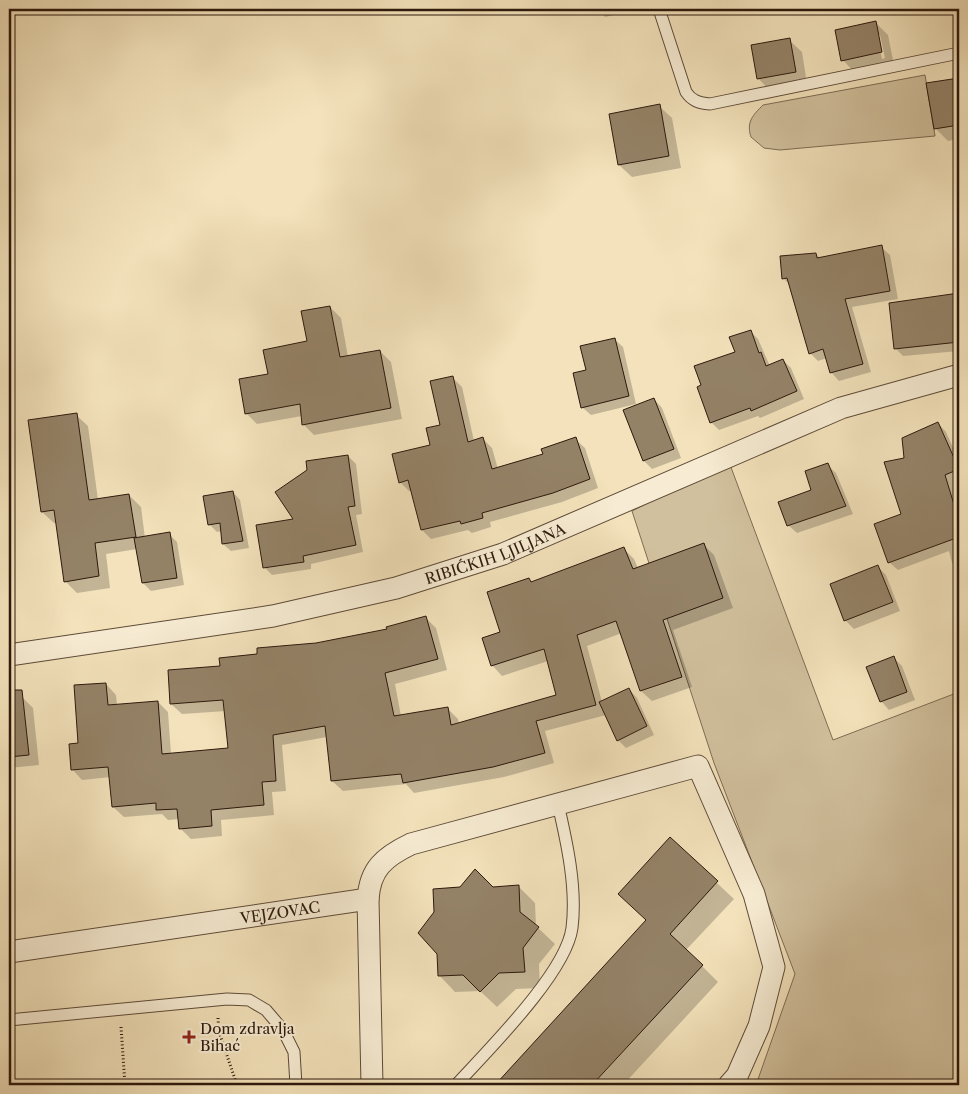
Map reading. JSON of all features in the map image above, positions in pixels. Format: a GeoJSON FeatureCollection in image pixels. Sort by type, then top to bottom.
{"type":"FeatureCollection","features":[{"type":"Feature","properties":{"kind":"street","name":"RIBIĆKIH LJILJANA"},"geometry":{"type":"LineString","coordinates":[[9,655],[273,616],[396,588],[503,554],[840,408],[959,375]]}},
{"type":"Feature","properties":{"kind":"street"},"geometry":{"type":"LineString","coordinates":[[372,1085],[368,899],[369,881],[381,864],[395,851],[411,844],[698,766],[754,894],[774,967],[759,1026],[737,1076],[729,1085]]}},
{"type":"Feature","properties":{"kind":"street","name":"VEJZOVAC"},"geometry":{"type":"LineString","coordinates":[[9,952],[368,899]]}},
{"type":"Feature","properties":{"kind":"lane"},"geometry":{"type":"LineString","coordinates":[[659,9],[686,92],[691,99],[699,103],[710,104],[959,53]]}},
{"type":"Feature","properties":{"kind":"lane"},"geometry":{"type":"LineString","coordinates":[[456,1085],[533,998],[564,954],[572,929],[572,899],[570,857],[558,804]]}},
{"type":"Feature","properties":{"kind":"lane"},"geometry":{"type":"LineString","coordinates":[[9,1020],[216,1000],[249,1000],[266,1010],[283,1030],[294,1052],[296,1085]]}},
{"type":"Feature","properties":{"kind":"path"},"geometry":{"type":"LineString","coordinates":[[216,1000],[219,1032],[237,1085]]}},
{"type":"Feature","properties":{"kind":"path"},"geometry":{"type":"LineString","coordinates":[[120,1009],[125,1085]]}},
{"type":"Feature","properties":{"kind":"shaded area"},"geometry":{"type":"Polygon","coordinates":[[[925,75],[935,136],[780,150],[764,148],[751,137],[749,127],[751,119],[763,105],[925,75]]]}},
{"type":"Feature","properties":{"kind":"shaded area"},"geometry":{"type":"Polygon","coordinates":[[[729,462],[833,740],[959,692],[959,1085],[756,1085],[795,974],[714,763],[632,511],[729,462]]]}},
{"type":"Feature","properties":{"kind":"building"},"geometry":{"type":"Polygon","coordinates":[[[876,21],[882,52],[841,61],[835,30],[876,21]]]}},
{"type":"Feature","properties":{"kind":"building"},"geometry":{"type":"Polygon","coordinates":[[[790,38],[796,72],[757,79],[751,45],[790,38]]]}},
{"type":"Feature","properties":{"kind":"building"},"geometry":{"type":"Polygon","coordinates":[[[959,78],[959,125],[934,129],[926,83],[959,78]]]}},
{"type":"Feature","properties":{"kind":"building"},"geometry":{"type":"Polygon","coordinates":[[[660,104],[669,156],[618,165],[609,114],[660,104]]]}},
{"type":"Feature","properties":{"kind":"building"},"geometry":{"type":"Polygon","coordinates":[[[882,245],[890,291],[845,299],[863,364],[830,373],[823,349],[809,354],[787,278],[782,279],[780,256],[816,253],[817,258],[882,245]]]}},
{"type":"Feature","properties":{"kind":"building"},"geometry":{"type":"Polygon","coordinates":[[[959,293],[959,342],[894,349],[889,303],[959,293]]]}},
{"type":"Feature","properties":{"kind":"building"},"geometry":{"type":"Polygon","coordinates":[[[330,306],[340,357],[380,350],[391,408],[302,425],[300,404],[245,414],[239,379],[268,374],[263,350],[307,341],[301,311],[330,306]]]}},
{"type":"Feature","properties":{"kind":"building"},"geometry":{"type":"Polygon","coordinates":[[[751,330],[766,366],[783,359],[797,391],[751,411],[750,408],[710,423],[697,387],[701,385],[694,366],[735,352],[729,337],[751,330]]]}},
{"type":"Feature","properties":{"kind":"building"},"geometry":{"type":"Polygon","coordinates":[[[615,338],[629,396],[581,408],[573,373],[586,370],[580,346],[615,338]]]}},
{"type":"Feature","properties":{"kind":"building"},"geometry":{"type":"Polygon","coordinates":[[[453,376],[468,442],[483,437],[492,469],[543,454],[541,449],[576,437],[590,479],[553,493],[482,513],[483,518],[461,524],[460,521],[421,530],[408,480],[399,483],[392,454],[430,445],[426,428],[440,425],[430,381],[453,376]]]}},
{"type":"Feature","properties":{"kind":"building"},"geometry":{"type":"Polygon","coordinates":[[[654,398],[674,449],[643,461],[623,410],[654,398]]]}},
{"type":"Feature","properties":{"kind":"building"},"geometry":{"type":"Polygon","coordinates":[[[77,413],[89,500],[129,494],[136,537],[95,543],[99,576],[64,582],[54,510],[41,512],[28,420],[77,413]]]}},
{"type":"Feature","properties":{"kind":"building"},"geometry":{"type":"Polygon","coordinates":[[[938,422],[959,469],[945,475],[959,521],[959,537],[888,563],[874,524],[901,514],[884,462],[904,458],[902,438],[938,422]]]}},
{"type":"Feature","properties":{"kind":"building"},"geometry":{"type":"Polygon","coordinates":[[[348,455],[355,506],[348,507],[356,545],[303,556],[304,562],[263,568],[256,525],[293,519],[275,492],[307,470],[306,461],[348,455]]]}},
{"type":"Feature","properties":{"kind":"building"},"geometry":{"type":"Polygon","coordinates":[[[828,463],[846,506],[787,526],[778,502],[811,490],[805,471],[828,463]]]}},
{"type":"Feature","properties":{"kind":"building"},"geometry":{"type":"Polygon","coordinates":[[[233,491],[243,541],[222,544],[220,523],[208,525],[203,496],[233,491]]]}},
{"type":"Feature","properties":{"kind":"building"},"geometry":{"type":"Polygon","coordinates":[[[170,532],[177,578],[142,583],[134,538],[170,532]]]}},
{"type":"Feature","properties":{"kind":"building"},"geometry":{"type":"Polygon","coordinates":[[[704,543],[723,598],[663,620],[682,677],[640,691],[616,621],[577,635],[596,705],[536,721],[545,753],[493,767],[403,783],[401,774],[331,781],[325,726],[273,735],[276,781],[262,782],[264,805],[211,810],[212,826],[179,829],[177,809],[156,810],[156,803],[112,807],[108,767],[71,770],[69,744],[78,743],[74,685],[106,683],[108,705],[158,701],[162,754],[228,748],[223,700],[170,704],[168,670],[220,666],[219,658],[257,654],[257,648],[316,643],[387,629],[386,627],[426,616],[438,659],[385,673],[394,716],[448,707],[451,725],[556,695],[544,649],[491,666],[482,638],[500,632],[487,592],[529,578],[531,582],[624,547],[633,569],[704,543]]]}},
{"type":"Feature","properties":{"kind":"building"},"geometry":{"type":"Polygon","coordinates":[[[878,565],[893,602],[844,621],[830,584],[878,565]]]}},
{"type":"Feature","properties":{"kind":"building"},"geometry":{"type":"Polygon","coordinates":[[[894,656],[907,692],[880,702],[866,667],[894,656]]]}},
{"type":"Feature","properties":{"kind":"building"},"geometry":{"type":"Polygon","coordinates":[[[629,688],[647,726],[617,741],[599,702],[629,688]]]}},
{"type":"Feature","properties":{"kind":"building"},"geometry":{"type":"Polygon","coordinates":[[[9,690],[22,690],[29,755],[9,757],[9,690]]]}},
{"type":"Feature","properties":{"kind":"building"},"geometry":{"type":"Polygon","coordinates":[[[670,837],[718,881],[670,934],[703,965],[592,1085],[495,1085],[646,920],[618,894],[670,837]]]}},
{"type":"Feature","properties":{"kind":"building"},"geometry":{"type":"Polygon","coordinates":[[[475,869],[493,887],[519,885],[520,912],[539,927],[523,948],[525,972],[499,973],[480,992],[463,975],[438,976],[437,954],[418,933],[434,912],[433,889],[460,887],[475,869]]]}},
{"type":"Feature","properties":{"kind":"place","name":"Dom zdravlja Bihać"},"geometry":{"type":"Point","coordinates":[189,1037]}}]}
